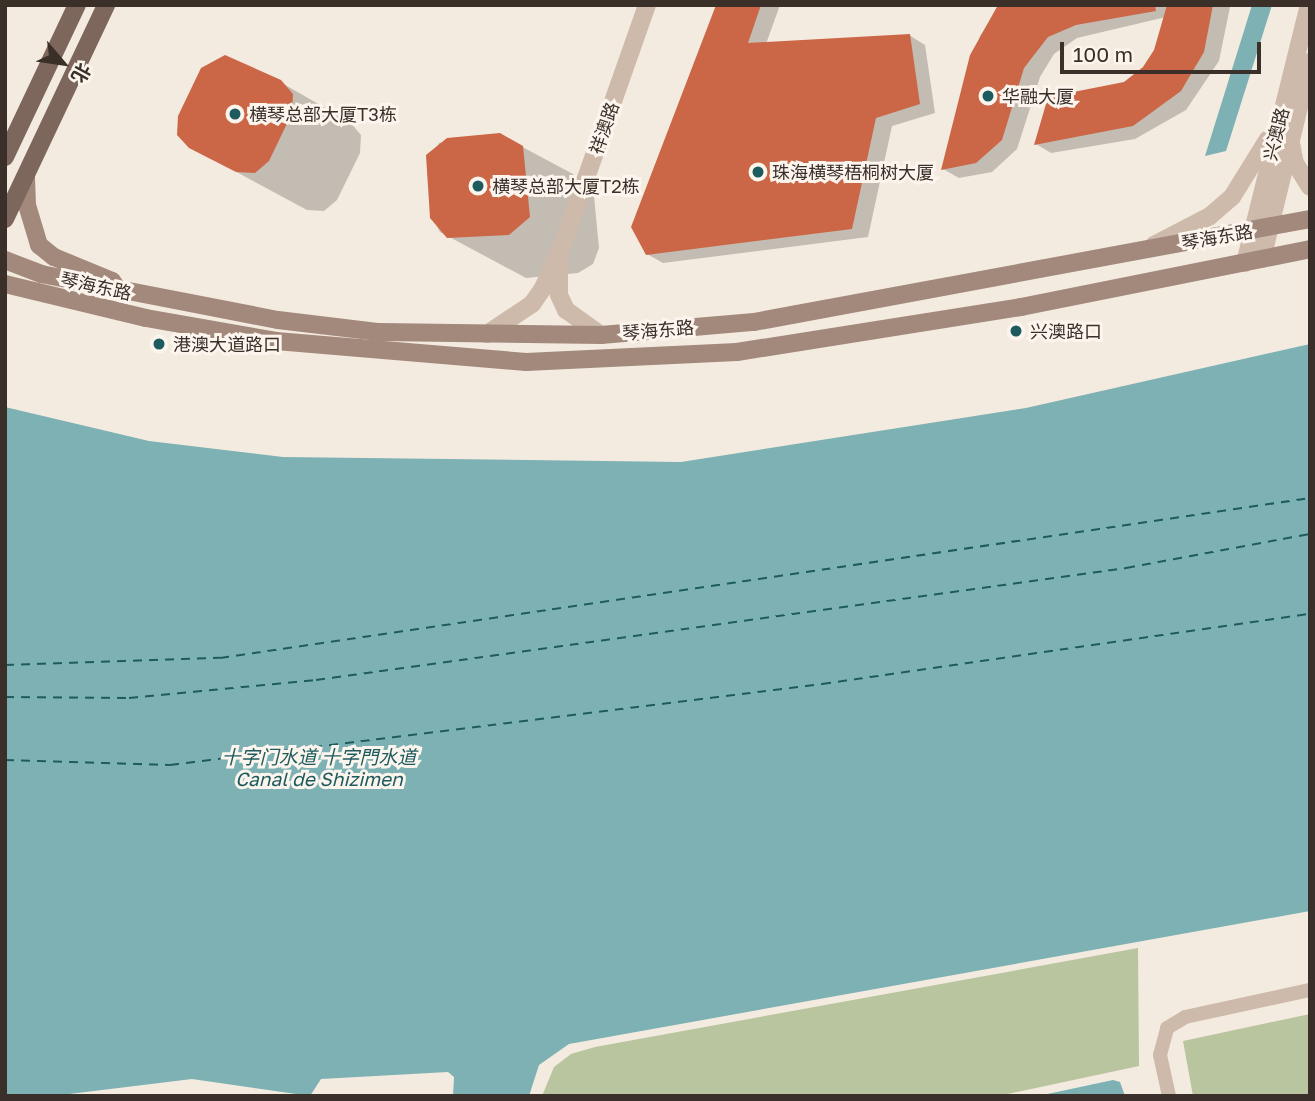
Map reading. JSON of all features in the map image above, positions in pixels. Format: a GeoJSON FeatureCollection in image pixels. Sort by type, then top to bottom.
{"type":"FeatureCollection","features":[{"type":"Feature","properties":{"kind":"main road"},"geometry":{"type":"LineString","coordinates":[[5,157],[76,5]]}},
{"type":"Feature","properties":{"kind":"main road"},"geometry":{"type":"LineString","coordinates":[[5,219],[106,5]]}},
{"type":"Feature","properties":{"kind":"main road"},"geometry":{"type":"LineString","coordinates":[[26,177],[26,205],[39,245],[54,257],[112,281],[119,291]]}},
{"type":"Feature","properties":{"kind":"main road","name":"琴海东路"},"geometry":{"type":"LineString","coordinates":[[5,260],[41,274],[278,320],[379,332],[601,335],[754,322],[1310,219]]}},
{"type":"Feature","properties":{"kind":"main road","name":"琴海东路"},"geometry":{"type":"LineString","coordinates":[[5,284],[146,317],[276,341],[526,362],[737,352],[1021,307],[1310,249]]}},
{"type":"Feature","properties":{"kind":"street","name":"祥澳路"},"geometry":{"type":"LineString","coordinates":[[487,334],[532,304],[560,252],[647,5]]}},
{"type":"Feature","properties":{"kind":"street","name":"兴澳路"},"geometry":{"type":"LineString","coordinates":[[1253,261],[1280,117],[1309,5]]}},
{"type":"Feature","properties":{"kind":"street","name":"兴澳路"},"geometry":{"type":"LineString","coordinates":[[1260,230],[1310,62]]}},
{"type":"Feature","properties":{"kind":"street"},"geometry":{"type":"LineString","coordinates":[[1139,252],[1210,216],[1232,197],[1280,117]]}},
{"type":"Feature","properties":{"kind":"street"},"geometry":{"type":"LineString","coordinates":[[1289,137],[1294,163],[1310,187]]}},
{"type":"Feature","properties":{"kind":"street","name":"祥澳路"},"geometry":{"type":"LineString","coordinates":[[560,252],[558,282],[566,310],[601,335]]}},
{"type":"Feature","properties":{"kind":"street"},"geometry":{"type":"LineString","coordinates":[[1169,1096],[1160,1055],[1167,1028],[1185,1017],[1310,990]]}},
{"type":"Feature","properties":{"kind":"green space"},"geometry":{"type":"Polygon","coordinates":[[[1138,948],[1139,1066],[998,1096],[542,1096],[554,1067],[571,1054],[595,1047],[1138,948]]]}},
{"type":"Feature","properties":{"kind":"green space"},"geometry":{"type":"Polygon","coordinates":[[[1310,1014],[1310,1096],[1193,1096],[1183,1041],[1310,1014]]]}},
{"type":"Feature","properties":{"kind":"water"},"geometry":{"type":"Polygon","coordinates":[[[1252,5],[1272,5],[1226,151],[1205,156],[1252,5]]]}},
{"type":"Feature","properties":{"kind":"water","name":"十字门水道 十字門水道 Canal de Shizimen"},"geometry":{"type":"Polygon","coordinates":[[[1310,344],[1310,911],[569,1044],[539,1065],[529,1096],[453,1096],[454,1077],[448,1072],[321,1079],[310,1096],[192,1079],[53,1096],[5,1096],[5,407],[149,441],[283,457],[681,462],[1026,408],[1310,344]]]}},
{"type":"Feature","properties":{"kind":"water"},"geometry":{"type":"Polygon","coordinates":[[[1113,1080],[1120,1082],[1125,1096],[1038,1096],[1113,1080]]]}},
{"type":"Feature","properties":{"kind":"building","name":"珠海横琴梧桐树大厦"},"geometry":{"type":"Polygon","coordinates":[[[716,5],[761,5],[748,43],[910,34],[920,104],[876,118],[852,229],[646,255],[631,227],[716,5]]]}},
{"type":"Feature","properties":{"kind":"building","name":"华融大厦"},"geometry":{"type":"Polygon","coordinates":[[[998,5],[1155,5],[1156,11],[1076,25],[1048,37],[1024,68],[1002,140],[976,163],[941,170],[970,55],[998,5]]]}},
{"type":"Feature","properties":{"kind":"building","name":"华融大厦"},"geometry":{"type":"Polygon","coordinates":[[[1167,5],[1213,5],[1204,52],[1181,91],[1133,126],[1034,145],[1046,104],[1053,96],[1124,82],[1143,67],[1154,50],[1167,5]]]}},
{"type":"Feature","properties":{"kind":"building","name":"横琴总部大厦T3栋"},"geometry":{"type":"Polygon","coordinates":[[[225,55],[281,80],[293,94],[292,113],[269,161],[255,173],[236,172],[189,148],[177,135],[178,116],[201,68],[225,55]]]}},
{"type":"Feature","properties":{"kind":"building","name":"横琴总部大厦T2栋"},"geometry":{"type":"Polygon","coordinates":[[[500,133],[523,146],[530,217],[509,235],[447,238],[430,218],[426,155],[447,138],[500,133]]]}},
{"type":"Feature","properties":{"kind":"ferry route"},"geometry":{"type":"LineString","coordinates":[[5,665],[220,658],[1310,498]]}},
{"type":"Feature","properties":{"kind":"ferry route"},"geometry":{"type":"LineString","coordinates":[[5,697],[129,698],[316,680],[1126,568],[1310,534]]}},
{"type":"Feature","properties":{"kind":"ferry route"},"geometry":{"type":"LineString","coordinates":[[5,760],[170,765],[822,684],[1310,614]]}},
{"type":"Feature","properties":{"kind":"place","name":"华融大厦"},"geometry":{"type":"Point","coordinates":[988,96]}},
{"type":"Feature","properties":{"kind":"place","name":"横琴总部大厦T3栋"},"geometry":{"type":"Point","coordinates":[235,114]}},
{"type":"Feature","properties":{"kind":"place","name":"珠海横琴梧桐树大厦"},"geometry":{"type":"Point","coordinates":[758,172]}},
{"type":"Feature","properties":{"kind":"place","name":"横琴总部大厦T2栋"},"geometry":{"type":"Point","coordinates":[478,186]}},
{"type":"Feature","properties":{"kind":"place","name":"兴澳路口"},"geometry":{"type":"Point","coordinates":[1016,331]}},
{"type":"Feature","properties":{"kind":"place","name":"港澳大道路口"},"geometry":{"type":"Point","coordinates":[159,344]}}]}
